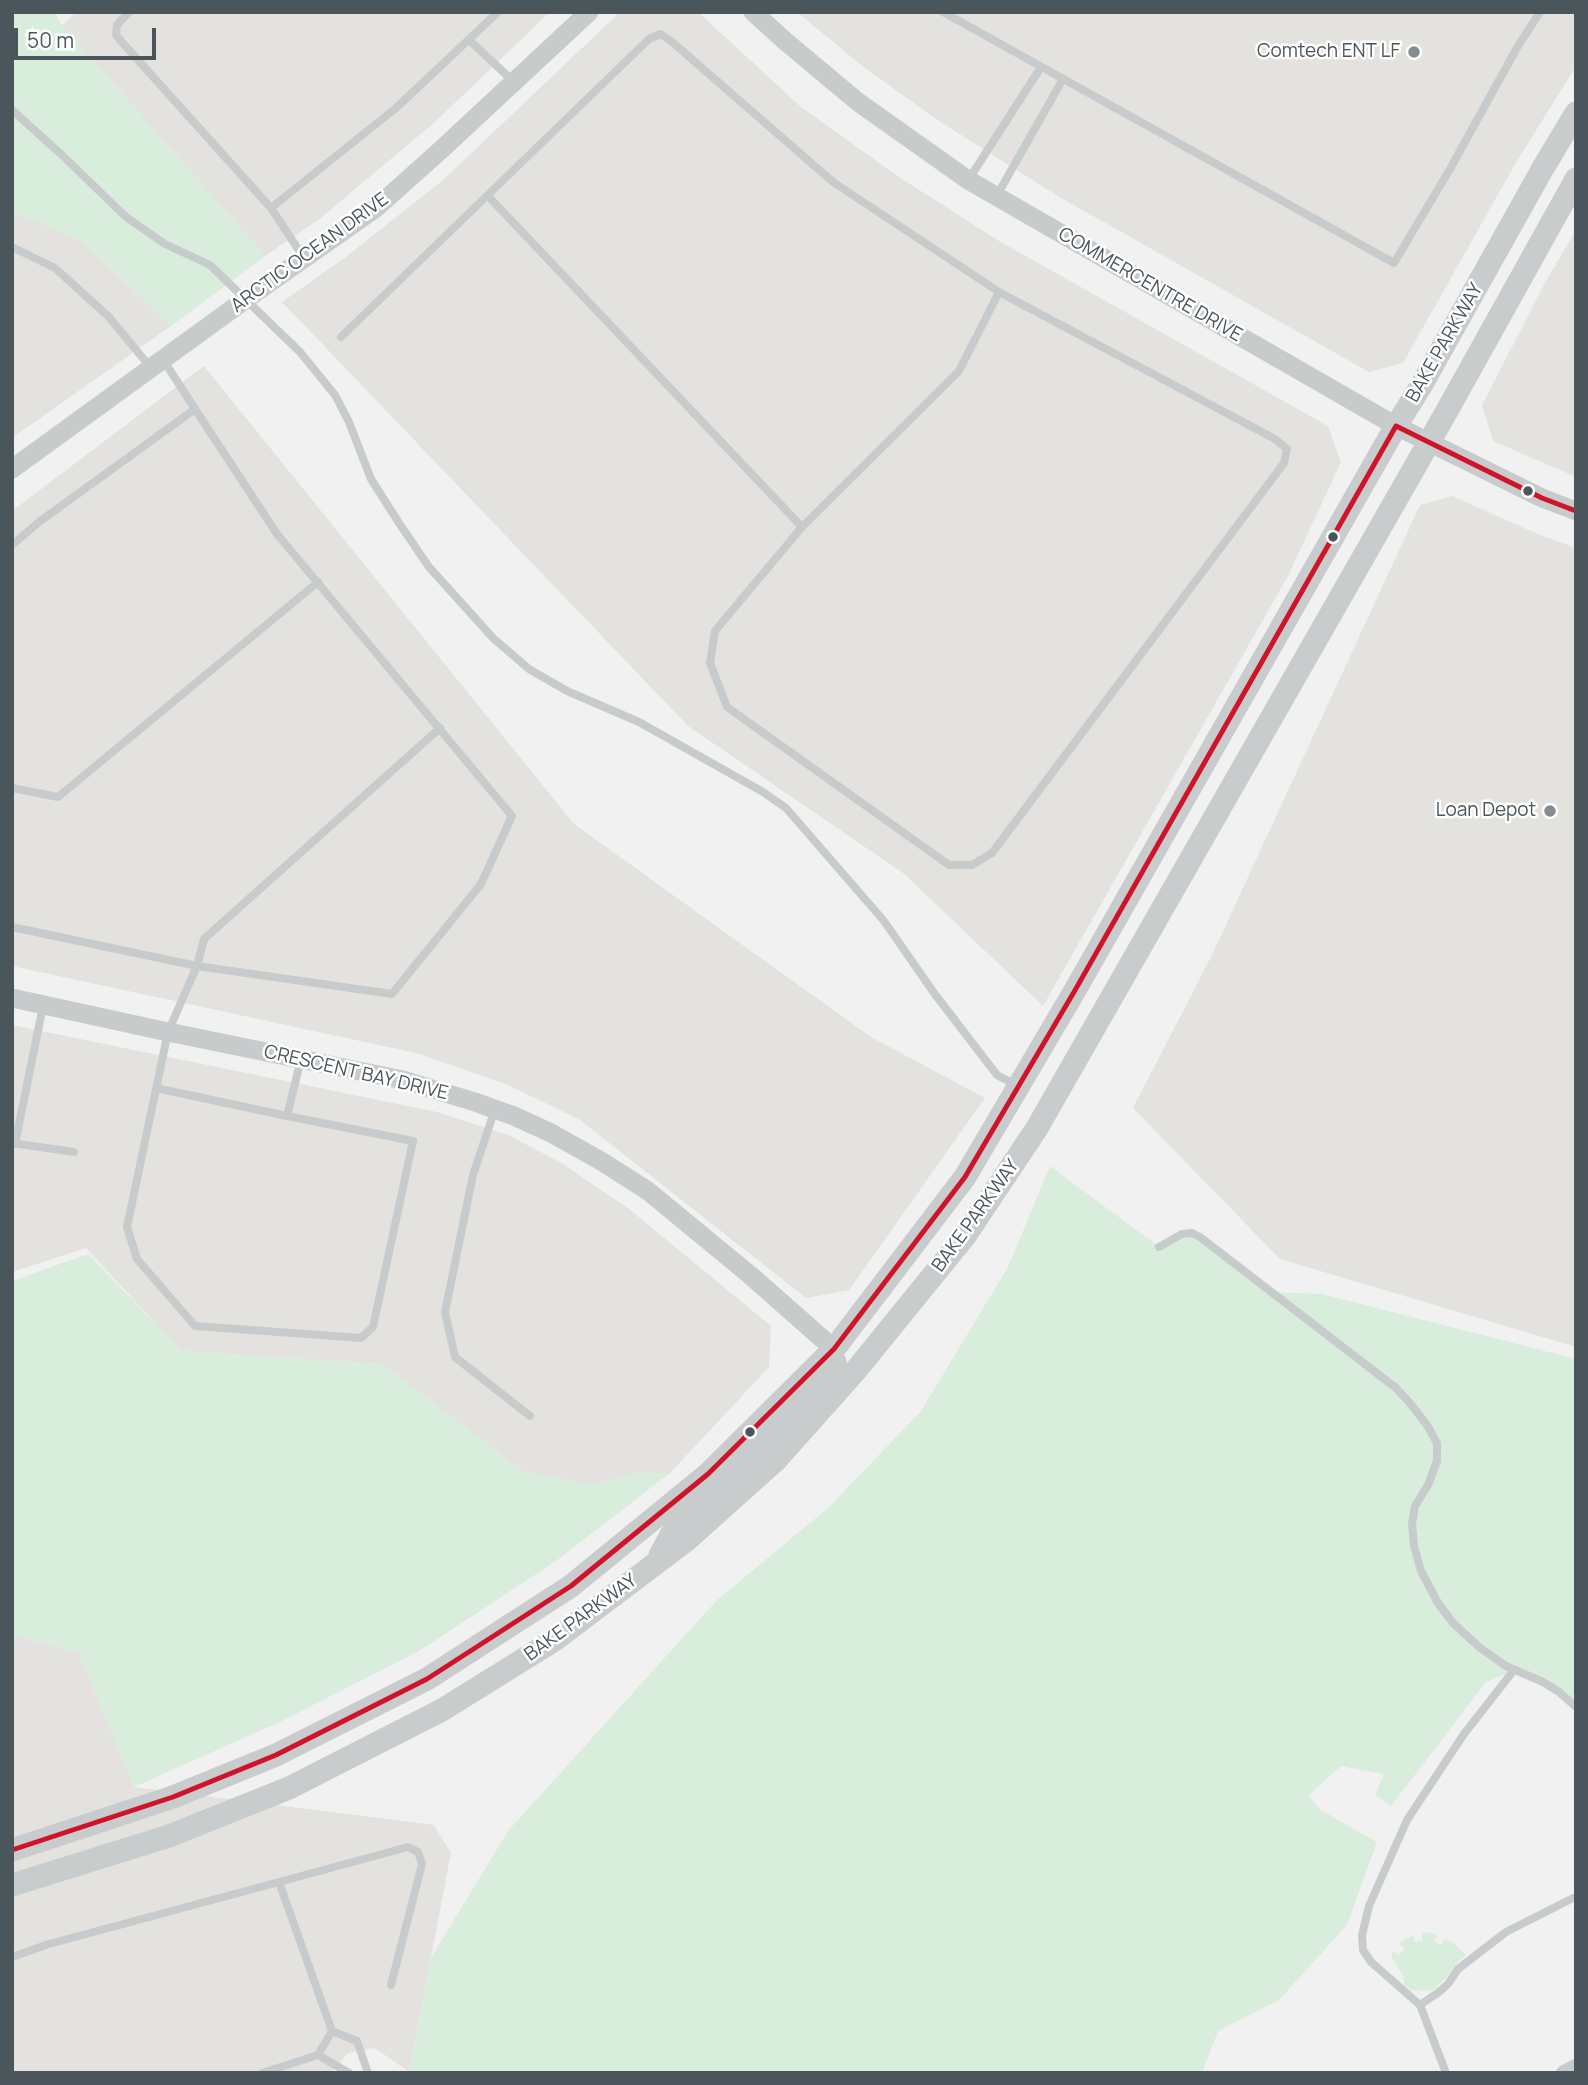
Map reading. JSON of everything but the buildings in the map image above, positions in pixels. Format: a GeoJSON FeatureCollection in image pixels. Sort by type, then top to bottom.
{"type":"FeatureCollection","features":[{"type":"Feature","properties":{"kind":"main road","name":"BAKE PARKWAY"},"geometry":{"type":"LineString","coordinates":[[12,1850],[173,1797],[276,1755],[427,1679],[571,1586],[708,1474],[834,1349],[965,1177],[1074,992],[1421,386],[1542,168],[1576,113]]}},
{"type":"Feature","properties":{"kind":"main road","name":"BAKE PARKWAY"},"geometry":{"type":"LineString","coordinates":[[12,1885],[169,1836],[289,1788],[443,1710],[553,1642],[688,1539],[775,1461],[857,1369],[965,1236],[1048,1109],[1576,179]]}},
{"type":"Feature","properties":{"kind":"main road"},"geometry":{"type":"LineString","coordinates":[[654,1565],[677,1524],[751,1459],[813,1395],[837,1360],[834,1349]]}},
{"type":"Feature","properties":{"kind":"street","name":"ARCTIC OCEAN DRIVE"},"geometry":{"type":"LineString","coordinates":[[12,469],[376,208],[589,12]]}},
{"type":"Feature","properties":{"kind":"street","name":"COMMERCENTRE DRIVE"},"geometry":{"type":"LineString","coordinates":[[754,12],[858,102],[996,197],[1396,426],[1542,498],[1576,511]]}},
{"type":"Feature","properties":{"kind":"street","name":"CRESCENT BAY DRIVE"},"geometry":{"type":"LineString","coordinates":[[12,998],[403,1080],[495,1109],[551,1133],[601,1160],[648,1191],[834,1349]]}},
{"type":"Feature","properties":{"kind":"street"},"geometry":{"type":"LineString","coordinates":[[1564,2073],[1576,2067]]}},
{"type":"Feature","properties":{"kind":"lane"},"geometry":{"type":"LineString","coordinates":[[129,12],[117,25],[116,35],[271,208],[304,258]]}},
{"type":"Feature","properties":{"kind":"lane"},"geometry":{"type":"LineString","coordinates":[[271,208],[396,108],[498,12]]}},
{"type":"Feature","properties":{"kind":"lane"},"geometry":{"type":"LineString","coordinates":[[943,12],[1394,263],[1540,12]]}},
{"type":"Feature","properties":{"kind":"lane"},"geometry":{"type":"LineString","coordinates":[[341,337],[649,39],[660,34],[833,183],[999,292],[1275,439],[1287,449],[1284,463],[992,853],[972,865],[949,865],[727,707],[710,663],[715,631],[802,527],[959,371],[999,292]]}},
{"type":"Feature","properties":{"kind":"lane"},"geometry":{"type":"LineString","coordinates":[[469,40],[513,81]]}},
{"type":"Feature","properties":{"kind":"lane"},"geometry":{"type":"LineString","coordinates":[[968,180],[1041,66]]}},
{"type":"Feature","properties":{"kind":"lane"},"geometry":{"type":"LineString","coordinates":[[996,197],[1063,79]]}},
{"type":"Feature","properties":{"kind":"lane"},"geometry":{"type":"LineString","coordinates":[[12,110],[126,216],[165,244],[210,265],[300,352],[335,395],[349,422],[371,479],[399,523],[429,567],[493,638],[529,669],[567,691],[639,722],[763,792],[786,808],[884,921],[934,993],[997,1075],[1018,1087]]}},
{"type":"Feature","properties":{"kind":"lane"},"geometry":{"type":"LineString","coordinates":[[488,196],[802,527]]}},
{"type":"Feature","properties":{"kind":"lane"},"geometry":{"type":"LineString","coordinates":[[12,247],[55,268],[157,364],[195,409],[276,534],[512,816],[481,884],[392,994],[197,966],[12,928]]}},
{"type":"Feature","properties":{"kind":"lane"},"geometry":{"type":"LineString","coordinates":[[12,545],[195,409]]}},
{"type":"Feature","properties":{"kind":"lane"},"geometry":{"type":"LineString","coordinates":[[12,788],[58,797],[318,582]]}},
{"type":"Feature","properties":{"kind":"lane"},"geometry":{"type":"LineString","coordinates":[[156,1088],[414,1141],[373,1327],[361,1338],[195,1326],[137,1259],[127,1227],[156,1088],[168,1032],[197,966],[204,939],[440,728]]}},
{"type":"Feature","properties":{"kind":"lane"},"geometry":{"type":"LineString","coordinates":[[43,1005],[13,1143],[74,1152]]}},
{"type":"Feature","properties":{"kind":"lane"},"geometry":{"type":"LineString","coordinates":[[287,1116],[302,1059]]}},
{"type":"Feature","properties":{"kind":"lane"},"geometry":{"type":"LineString","coordinates":[[495,1109],[473,1175],[445,1312],[455,1357],[530,1416]]}},
{"type":"Feature","properties":{"kind":"lane"},"geometry":{"type":"LineString","coordinates":[[1159,1247],[1182,1234],[1192,1233],[1200,1237],[1396,1388],[1409,1402],[1437,1443],[1437,1461],[1428,1485],[1415,1506],[1412,1524],[1421,1572],[1453,1623],[1479,1647],[1514,1670],[1543,1682],[1576,1707]]}},
{"type":"Feature","properties":{"kind":"lane"},"geometry":{"type":"LineString","coordinates":[[1446,2073],[1420,2005],[1371,1962],[1363,1950],[1362,1935],[1369,1906],[1407,1820],[1464,1734],[1514,1670]]}},
{"type":"Feature","properties":{"kind":"lane"},"geometry":{"type":"LineString","coordinates":[[12,1957],[48,1944],[408,1847],[418,1852],[422,1864],[391,1985]]}},
{"type":"Feature","properties":{"kind":"lane"},"geometry":{"type":"LineString","coordinates":[[279,1882],[332,2031],[357,2041],[368,2073]]}},
{"type":"Feature","properties":{"kind":"lane"},"geometry":{"type":"LineString","coordinates":[[1420,2005],[1448,1984],[1458,1969],[1506,1932],[1573,1898]]}},
{"type":"Feature","properties":{"kind":"lane"},"geometry":{"type":"LineString","coordinates":[[262,2073],[318,2055],[332,2031]]}},
{"type":"Feature","properties":{"kind":"lane"},"geometry":{"type":"LineString","coordinates":[[318,2055],[349,2073]]}},
{"type":"Feature","properties":{"kind":"shaded area"},"geometry":{"type":"Polygon","coordinates":[[[76,12],[550,12],[435,122],[317,221],[265,256],[62,26],[76,12]]]}},
{"type":"Feature","properties":{"kind":"shaded area"},"geometry":{"type":"Polygon","coordinates":[[[620,12],[698,12],[801,107],[896,175],[999,241],[1328,426],[1341,462],[1288,576],[1043,1006],[903,873],[688,726],[282,302],[347,256],[443,180],[620,12]]]}},
{"type":"Feature","properties":{"kind":"shaded area"},"geometry":{"type":"Polygon","coordinates":[[[797,12],[1576,12],[1576,66],[1514,166],[1403,363],[1369,372],[1056,195],[936,119],[861,65],[797,12]]]}},
{"type":"Feature","properties":{"kind":"shaded area"},"geometry":{"type":"Polygon","coordinates":[[[12,211],[81,240],[171,326],[12,438],[12,211]]]}},
{"type":"Feature","properties":{"kind":"shaded area"},"geometry":{"type":"Polygon","coordinates":[[[1576,230],[1576,477],[1493,441],[1482,405],[1546,281],[1576,230]]]}},
{"type":"Feature","properties":{"kind":"shaded area"},"geometry":{"type":"Polygon","coordinates":[[[204,366],[574,824],[871,1037],[985,1098],[849,1290],[806,1298],[580,1120],[506,1084],[416,1053],[12,966],[12,511],[204,366]]]}},
{"type":"Feature","properties":{"kind":"shaded area"},"geometry":{"type":"Polygon","coordinates":[[[1452,496],[1576,548],[1576,1347],[1280,1259],[1133,1108],[1212,955],[1420,505],[1452,496]]]}},
{"type":"Feature","properties":{"kind":"shaded area"},"geometry":{"type":"Polygon","coordinates":[[[12,1025],[437,1112],[508,1135],[560,1162],[629,1209],[771,1326],[769,1367],[670,1473],[634,1473],[592,1485],[522,1471],[382,1364],[181,1351],[86,1248],[12,1272],[12,1025]]]}},
{"type":"Feature","properties":{"kind":"shaded area"},"geometry":{"type":"Polygon","coordinates":[[[12,1634],[79,1653],[134,1787],[434,1825],[451,1853],[409,2072],[375,2048],[347,2054],[331,2073],[12,2073],[12,1634]]]}},
{"type":"Feature","properties":{"kind":"green space"},"geometry":{"type":"Polygon","coordinates":[[[12,12],[55,12],[62,26],[265,256],[171,326],[81,240],[12,211],[12,12]]]}},
{"type":"Feature","properties":{"kind":"green space"},"geometry":{"type":"Polygon","coordinates":[[[1050,1166],[1159,1247],[1182,1234],[1200,1237],[1270,1292],[1322,1294],[1576,1359],[1576,1707],[1514,1670],[1486,1682],[1391,1806],[1375,1795],[1384,1774],[1341,1766],[1309,1795],[1319,1809],[1377,1842],[1347,1925],[1279,2000],[1218,2031],[1202,2073],[409,2072],[431,1958],[508,1831],[716,1601],[829,1507],[921,1411],[1008,1267],[1050,1166]]]}},
{"type":"Feature","properties":{"kind":"green space"},"geometry":{"type":"Polygon","coordinates":[[[88,1254],[182,1351],[382,1364],[522,1471],[592,1485],[634,1473],[670,1473],[556,1561],[419,1651],[284,1720],[134,1787],[79,1653],[12,1634],[12,1281],[88,1254]]]}},
{"type":"Feature","properties":{"kind":"green space"},"geometry":{"type":"Polygon","coordinates":[[[1422,1933],[1437,1935],[1434,1941],[1441,1945],[1445,1939],[1452,1942],[1466,1955],[1434,1989],[1412,1990],[1404,1985],[1404,1978],[1391,1956],[1393,1951],[1399,1955],[1404,1948],[1399,1944],[1404,1939],[1413,1936],[1415,1942],[1423,1941],[1422,1933]]]}},
{"type":"Feature","properties":{"kind":"transit line"},"geometry":{"type":"LineString","coordinates":[[12,1850],[173,1797],[276,1755],[427,1679],[571,1586],[708,1474],[834,1349],[965,1177],[1074,992],[1396,426],[1542,498],[1576,511]]}},
{"type":"Feature","properties":{"kind":"place","name":"Comtech ENT LF"},"geometry":{"type":"Point","coordinates":[1414,52]}},
{"type":"Feature","properties":{"kind":"place","name":"Loan Depot"},"geometry":{"type":"Point","coordinates":[1550,811]}}]}
